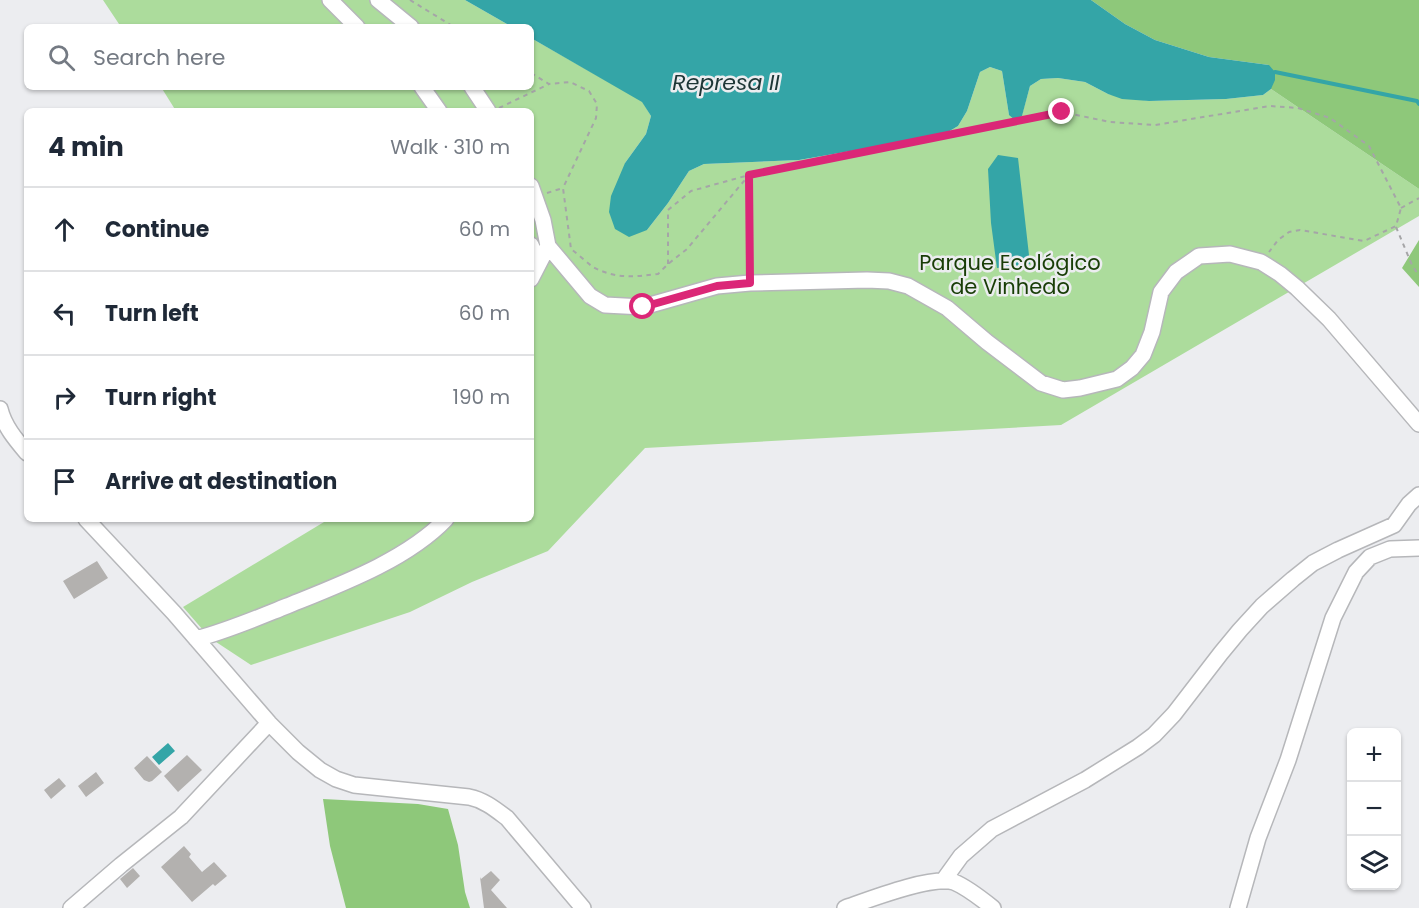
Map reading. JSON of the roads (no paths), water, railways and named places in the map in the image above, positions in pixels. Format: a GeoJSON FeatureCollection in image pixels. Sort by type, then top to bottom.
{"type":"FeatureCollection","features":[{"type":"Feature","properties":{"kind":"street"},"geometry":{"type":"LineString","coordinates":[[330,0],[354,24]]}},
{"type":"Feature","properties":{"kind":"street"},"geometry":{"type":"LineString","coordinates":[[378,0],[407,24]]}},
{"type":"Feature","properties":{"kind":"street"},"geometry":{"type":"LineString","coordinates":[[424,90],[437,108]]}},
{"type":"Feature","properties":{"kind":"street"},"geometry":{"type":"LineString","coordinates":[[474,90],[486,108]]}},
{"type":"Feature","properties":{"kind":"street"},"geometry":{"type":"LineString","coordinates":[[534,194],[543,220],[548,246],[590,296],[605,306],[643,307],[717,286],[750,283],[889,281],[908,286],[947,308],[1041,383],[1063,390],[1117,379],[1131,368],[1143,355],[1152,332],[1161,292],[1176,272],[1199,256],[1230,254],[1261,262],[1297,288],[1329,319],[1419,424]]}},
{"type":"Feature","properties":{"kind":"street"},"geometry":{"type":"LineString","coordinates":[[534,273],[548,246]]}},
{"type":"Feature","properties":{"kind":"street"},"geometry":{"type":"LineString","coordinates":[[534,252],[534,273]]}},
{"type":"Feature","properties":{"kind":"street"},"geometry":{"type":"LineString","coordinates":[[0,409],[8,427],[24,450]]}},
{"type":"Feature","properties":{"kind":"street"},"geometry":{"type":"LineString","coordinates":[[943,881],[961,856],[992,829],[1085,780],[1154,735],[1174,714],[1227,645],[1262,606],[1313,563],[1394,525],[1409,504],[1419,495]]}},
{"type":"Feature","properties":{"kind":"street"},"geometry":{"type":"LineString","coordinates":[[89,522],[269,723],[308,761],[336,779],[354,785],[469,797],[496,809],[507,818],[583,908]]}},
{"type":"Feature","properties":{"kind":"street"},"geometry":{"type":"LineString","coordinates":[[196,639],[309,597],[360,575],[408,550],[443,522]]}},
{"type":"Feature","properties":{"kind":"street"},"geometry":{"type":"LineString","coordinates":[[1238,908],[1258,838],[1288,760],[1333,618],[1356,572],[1370,557],[1390,549],[1419,548]]}},
{"type":"Feature","properties":{"kind":"street"},"geometry":{"type":"LineString","coordinates":[[71,908],[181,817],[269,723]]}},
{"type":"Feature","properties":{"kind":"street"},"geometry":{"type":"LineString","coordinates":[[844,908],[915,885],[943,881],[953,882],[993,908]]}},
{"type":"Feature","properties":{"kind":"water","name":"Represa II"},"geometry":{"type":"Polygon","coordinates":[[[465,0],[1091,0],[1125,24],[1155,40],[1209,57],[1269,65],[1275,72],[1275,80],[1271,89],[1263,95],[1226,99],[1149,101],[1122,99],[1085,82],[1058,78],[1041,79],[1030,86],[1022,116],[1015,120],[1009,115],[1002,71],[990,67],[980,72],[967,111],[958,126],[943,135],[799,160],[704,164],[689,171],[647,230],[629,237],[615,229],[609,212],[611,196],[625,163],[646,134],[651,116],[642,102],[534,40],[534,24],[507,24],[465,0]]]}},
{"type":"Feature","properties":{"kind":"water"},"geometry":{"type":"Polygon","coordinates":[[[998,155],[1018,158],[1030,264],[997,268],[991,223],[988,169],[998,155]]]}},
{"type":"Feature","properties":{"kind":"water"},"geometry":{"type":"Polygon","coordinates":[[[168,743],[175,751],[159,765],[152,757],[168,743]]]}},
{"type":"Feature","properties":{"kind":"waterway"},"geometry":{"type":"LineString","coordinates":[[1275,72],[1417,101],[1419,104]]}},
{"type":"Feature","properties":{"kind":"park label","name":"Parque Ecológico de Vinhedo"},"geometry":{"type":"Point","coordinates":[1010,274]}}]}
